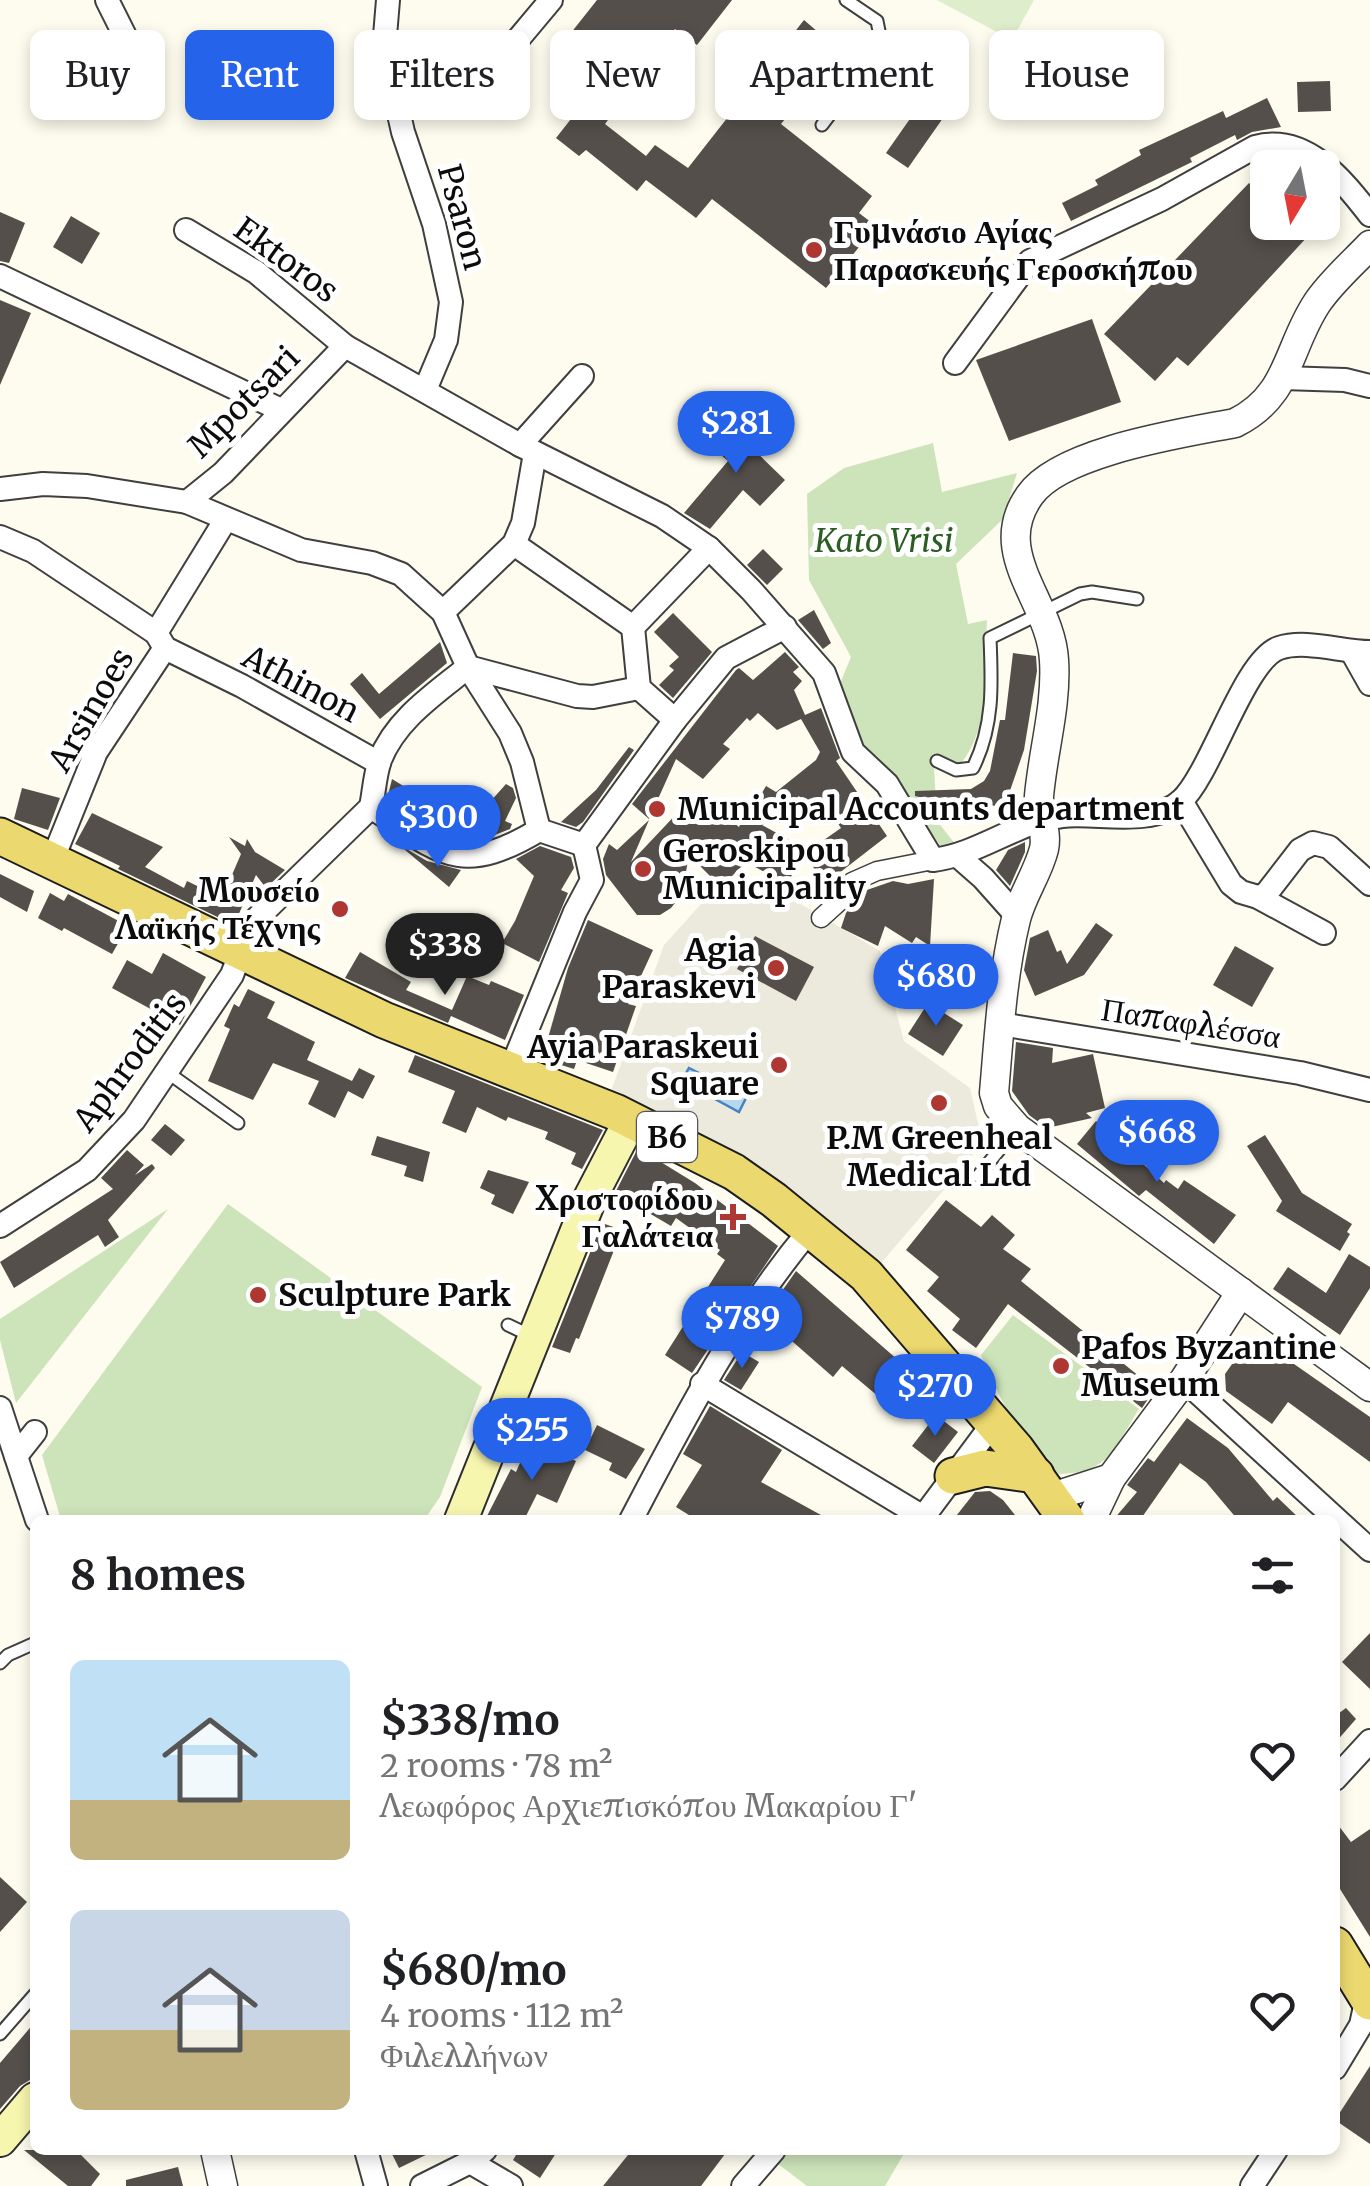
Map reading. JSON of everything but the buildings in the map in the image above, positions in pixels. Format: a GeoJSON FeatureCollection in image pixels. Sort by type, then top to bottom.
{"type":"FeatureCollection","features":[{"type":"Feature","properties":{"kind":"main road","name":"B6"},"geometry":{"type":"LineString","coordinates":[[0,836],[384,1020],[631,1118],[734,1172],[866,1275],[994,1422],[1052,1498]]}},
{"type":"Feature","properties":{"kind":"main road"},"geometry":{"type":"LineString","coordinates":[[462,1515],[521,1331],[631,1118]]}},
{"type":"Feature","properties":{"kind":"main road"},"geometry":{"type":"LineString","coordinates":[[953,1476],[984,1468],[1052,1498]]}},
{"type":"Feature","properties":{"kind":"main road"},"geometry":{"type":"LineString","coordinates":[[1340,1953],[1368,2000]]}},
{"type":"Feature","properties":{"kind":"main road"},"geometry":{"type":"LineString","coordinates":[[0,2140],[30,2105]]}},
{"type":"Feature","properties":{"kind":"street"},"geometry":{"type":"LineString","coordinates":[[107,0],[122,30]]}},
{"type":"Feature","properties":{"kind":"street","name":"Psaron"},"geometry":{"type":"LineString","coordinates":[[388,0],[384,48],[403,132],[434,224],[451,302],[446,340],[425,390]]}},
{"type":"Feature","properties":{"kind":"street"},"geometry":{"type":"LineString","coordinates":[[530,0],[494,57],[551,0]]}},
{"type":"Feature","properties":{"kind":"street"},"geometry":{"type":"LineString","coordinates":[[955,363],[1030,261],[1162,198],[1255,147],[1271,142],[1304,151],[1345,182],[1370,215]]}},
{"type":"Feature","properties":{"kind":"street","name":"Ektoros"},"geometry":{"type":"LineString","coordinates":[[186,230],[256,272],[344,346],[527,449],[662,516],[709,548],[824,673],[852,752],[887,784],[933,860]]}},
{"type":"Feature","properties":{"kind":"street"},"geometry":{"type":"LineString","coordinates":[[1370,245],[1360,265],[1314,307],[1283,378],[1260,407],[1235,422],[1108,451],[1055,476],[1030,494],[1017,528],[1015,550],[1017,562],[1044,612],[1054,659],[1040,796],[1046,836],[1044,850],[1016,915],[994,1094],[998,1106],[1017,1128],[1370,1387]]}},
{"type":"Feature","properties":{"kind":"street"},"geometry":{"type":"LineString","coordinates":[[0,276],[281,410]]}},
{"type":"Feature","properties":{"kind":"street","name":"Mpotsari"},"geometry":{"type":"LineString","coordinates":[[187,502],[223,473],[344,346]]}},
{"type":"Feature","properties":{"kind":"street"},"geometry":{"type":"LineString","coordinates":[[443,612],[514,544],[523,522],[527,449],[582,376]]}},
{"type":"Feature","properties":{"kind":"street"},"geometry":{"type":"LineString","coordinates":[[1283,378],[1345,380],[1370,386]]}},
{"type":"Feature","properties":{"kind":"street"},"geometry":{"type":"LineString","coordinates":[[0,488],[43,484],[87,486],[187,502],[301,550],[400,574],[443,612],[468,667],[510,734],[522,762],[539,830]]}},
{"type":"Feature","properties":{"kind":"street","name":"Arsinoes"},"geometry":{"type":"LineString","coordinates":[[52,861],[96,752],[226,519]]}},
{"type":"Feature","properties":{"kind":"street","name":"Athinon"},"geometry":{"type":"LineString","coordinates":[[0,537],[33,550],[160,641],[379,763],[371,808]]}},
{"type":"Feature","properties":{"kind":"street"},"geometry":{"type":"LineString","coordinates":[[514,544],[634,627]]}},
{"type":"Feature","properties":{"kind":"street"},"geometry":{"type":"LineString","coordinates":[[674,720],[639,688],[634,627],[709,548]]}},
{"type":"Feature","properties":{"kind":"street"},"geometry":{"type":"LineString","coordinates":[[511,1069],[575,912],[592,880],[584,845],[674,720],[726,658],[785,627]]}},
{"type":"Feature","properties":{"kind":"street"},"geometry":{"type":"LineString","coordinates":[[821,918],[842,899],[852,882],[877,871],[958,857],[1041,819],[1151,814],[1181,801],[1269,653],[1291,646],[1361,652],[1370,684]]}},
{"type":"Feature","properties":{"kind":"street"},"geometry":{"type":"LineString","coordinates":[[468,667],[576,696],[593,697],[639,688]]}},
{"type":"Feature","properties":{"kind":"street"},"geometry":{"type":"LineString","coordinates":[[379,763],[403,724],[468,667]]}},
{"type":"Feature","properties":{"kind":"street"},"geometry":{"type":"LineString","coordinates":[[1181,801],[1231,884],[1324,933]]}},
{"type":"Feature","properties":{"kind":"street"},"geometry":{"type":"LineString","coordinates":[[371,808],[440,852],[458,855],[502,850],[539,830],[584,845]]}},
{"type":"Feature","properties":{"kind":"street","name":"Aphroditis"},"geometry":{"type":"LineString","coordinates":[[0,1226],[88,1170],[134,1120],[232,975],[251,924],[371,808]]}},
{"type":"Feature","properties":{"kind":"street"},"geometry":{"type":"LineString","coordinates":[[1258,898],[1266,894],[1300,850],[1313,843],[1329,846],[1370,884]]}},
{"type":"Feature","properties":{"kind":"street"},"geometry":{"type":"LineString","coordinates":[[958,857],[1016,915]]}},
{"type":"Feature","properties":{"kind":"street","name":"Παπαφλέσσα"},"geometry":{"type":"LineString","coordinates":[[1000,1024],[1300,1073],[1370,1090]]}},
{"type":"Feature","properties":{"kind":"street"},"geometry":{"type":"LineString","coordinates":[[634,1515],[702,1384],[752,1306],[810,1230]]}},
{"type":"Feature","properties":{"kind":"street"},"geometry":{"type":"LineString","coordinates":[[1093,1515],[1111,1478],[1184,1380],[1241,1292]]}},
{"type":"Feature","properties":{"kind":"street"},"geometry":{"type":"LineString","coordinates":[[1184,1380],[1332,1515]]}},
{"type":"Feature","properties":{"kind":"street"},"geometry":{"type":"LineString","coordinates":[[702,1384],[915,1515]]}},
{"type":"Feature","properties":{"kind":"street"},"geometry":{"type":"LineString","coordinates":[[0,1408],[35,1515]]}},
{"type":"Feature","properties":{"kind":"street"},"geometry":{"type":"LineString","coordinates":[[925,1515],[994,1422]]}},
{"type":"Feature","properties":{"kind":"street"},"geometry":{"type":"LineString","coordinates":[[16,1456],[35,1432]]}},
{"type":"Feature","properties":{"kind":"street"},"geometry":{"type":"LineString","coordinates":[[1052,1498],[1111,1478]]}},
{"type":"Feature","properties":{"kind":"street"},"geometry":{"type":"LineString","coordinates":[[1340,1523],[1370,1550]]}},
{"type":"Feature","properties":{"kind":"street"},"geometry":{"type":"LineString","coordinates":[[1340,1774],[1370,1741]]}},
{"type":"Feature","properties":{"kind":"street"},"geometry":{"type":"LineString","coordinates":[[1351,2056],[1368,2000]]}},
{"type":"Feature","properties":{"kind":"street"},"geometry":{"type":"LineString","coordinates":[[216,2155],[223,2186]]}},
{"type":"Feature","properties":{"kind":"street"},"geometry":{"type":"LineString","coordinates":[[367,2155],[376,2186]]}},
{"type":"Feature","properties":{"kind":"street"},"geometry":{"type":"LineString","coordinates":[[743,2186],[770,2155]]}},
{"type":"Feature","properties":{"kind":"street"},"geometry":{"type":"LineString","coordinates":[[1252,2186],[1273,2155]]}},
{"type":"Feature","properties":{"kind":"street"},"geometry":{"type":"LineString","coordinates":[[422,2186],[478,2156],[512,2186]]}},
{"type":"Feature","properties":{"kind":"lane"},"geometry":{"type":"LineString","coordinates":[[822,125],[882,46],[877,22],[846,0]]}},
{"type":"Feature","properties":{"kind":"lane"},"geometry":{"type":"LineString","coordinates":[[937,761],[956,770],[973,768],[984,745],[992,700],[990,638],[1086,593],[1137,599]]}},
{"type":"Feature","properties":{"kind":"lane"},"geometry":{"type":"LineString","coordinates":[[167,1072],[238,1123]]}},
{"type":"Feature","properties":{"kind":"lane"},"geometry":{"type":"LineString","coordinates":[[978,1176],[1017,1128]]}},
{"type":"Feature","properties":{"kind":"lane"},"geometry":{"type":"LineString","coordinates":[[0,1663],[30,1644]]}},
{"type":"Feature","properties":{"kind":"lane"},"geometry":{"type":"LineString","coordinates":[[0,2034],[30,2000]]}},
{"type":"Feature","properties":{"kind":"green space"},"geometry":{"type":"Polygon","coordinates":[[[937,0],[1034,0],[1018,30],[993,30],[937,0]]]}},
{"type":"Feature","properties":{"kind":"green space","name":"Kato Vrisi"},"geometry":{"type":"Polygon","coordinates":[[[933,443],[942,492],[1017,473],[1003,519],[956,564],[968,624],[987,620],[986,675],[982,713],[971,747],[962,762],[934,766],[937,821],[956,845],[943,849],[890,776],[863,756],[837,691],[851,657],[809,580],[807,494],[844,468],[933,443]]]}},
{"type":"Feature","properties":{"kind":"green space","name":"Sculpture Park"},"geometry":{"type":"Polygon","coordinates":[[[228,1204],[482,1387],[440,1497],[427,1515],[60,1515],[42,1455],[228,1204]]]}},
{"type":"Feature","properties":{"kind":"green space"},"geometry":{"type":"Polygon","coordinates":[[[168,1209],[16,1403],[0,1340],[0,1319],[168,1209]]]}},
{"type":"Feature","properties":{"kind":"green space"},"geometry":{"type":"Polygon","coordinates":[[[1013,1315],[1139,1409],[1109,1456],[1090,1469],[1059,1474],[1034,1449],[996,1388],[981,1355],[1013,1315]]]}},
{"type":"Feature","properties":{"kind":"green space"},"geometry":{"type":"Polygon","coordinates":[[[767,2155],[903,2155],[885,2186],[807,2186],[767,2155]]]}},
{"type":"Feature","properties":{"kind":"shaded area","name":"Ayia Paraskeui Square"},"geometry":{"type":"Polygon","coordinates":[[[758,886],[784,894],[880,951],[904,1041],[970,1088],[982,1141],[881,1263],[732,1150],[611,1091],[664,945],[711,893],[758,886]]]}},
{"type":"Feature","properties":{"kind":"water"},"geometry":{"type":"Polygon","coordinates":[[[689,1068],[713,1080],[705,1095],[681,1082],[689,1068]]]}},
{"type":"Feature","properties":{"kind":"water"},"geometry":{"type":"Polygon","coordinates":[[[722,1085],[746,1098],[739,1112],[715,1099],[722,1085]]]}},
{"type":"Feature","properties":{"kind":"place","name":"Γυμνάσιο Αγίας Παρασκευής Γεροσκήπου"},"geometry":{"type":"Point","coordinates":[814,250]}},
{"type":"Feature","properties":{"kind":"place","name":"Municipal Accounts department"},"geometry":{"type":"Point","coordinates":[657,809]}},
{"type":"Feature","properties":{"kind":"place","name":"Geroskipou Municipality"},"geometry":{"type":"Point","coordinates":[643,869]}},
{"type":"Feature","properties":{"kind":"place","name":"Μουσείο Λαϊκής Τέχνης"},"geometry":{"type":"Point","coordinates":[340,909]}},
{"type":"Feature","properties":{"kind":"place","name":"Agia Paraskevi"},"geometry":{"type":"Point","coordinates":[776,968]}},
{"type":"Feature","properties":{"kind":"place","name":"Ayia Paraskeui Square"},"geometry":{"type":"Point","coordinates":[779,1065]}},
{"type":"Feature","properties":{"kind":"place","name":"P.M Greenheal Medical Ltd"},"geometry":{"type":"Point","coordinates":[939,1103]}},
{"type":"Feature","properties":{"kind":"place","name":"Χριστοφίδου Γαλάτεια"},"geometry":{"type":"Point","coordinates":[733,1217]}},
{"type":"Feature","properties":{"kind":"place","name":"Sculpture Park"},"geometry":{"type":"Point","coordinates":[258,1295]}},
{"type":"Feature","properties":{"kind":"place","name":"Pafos Byzantine Museum"},"geometry":{"type":"Point","coordinates":[1061,1366]}}]}
